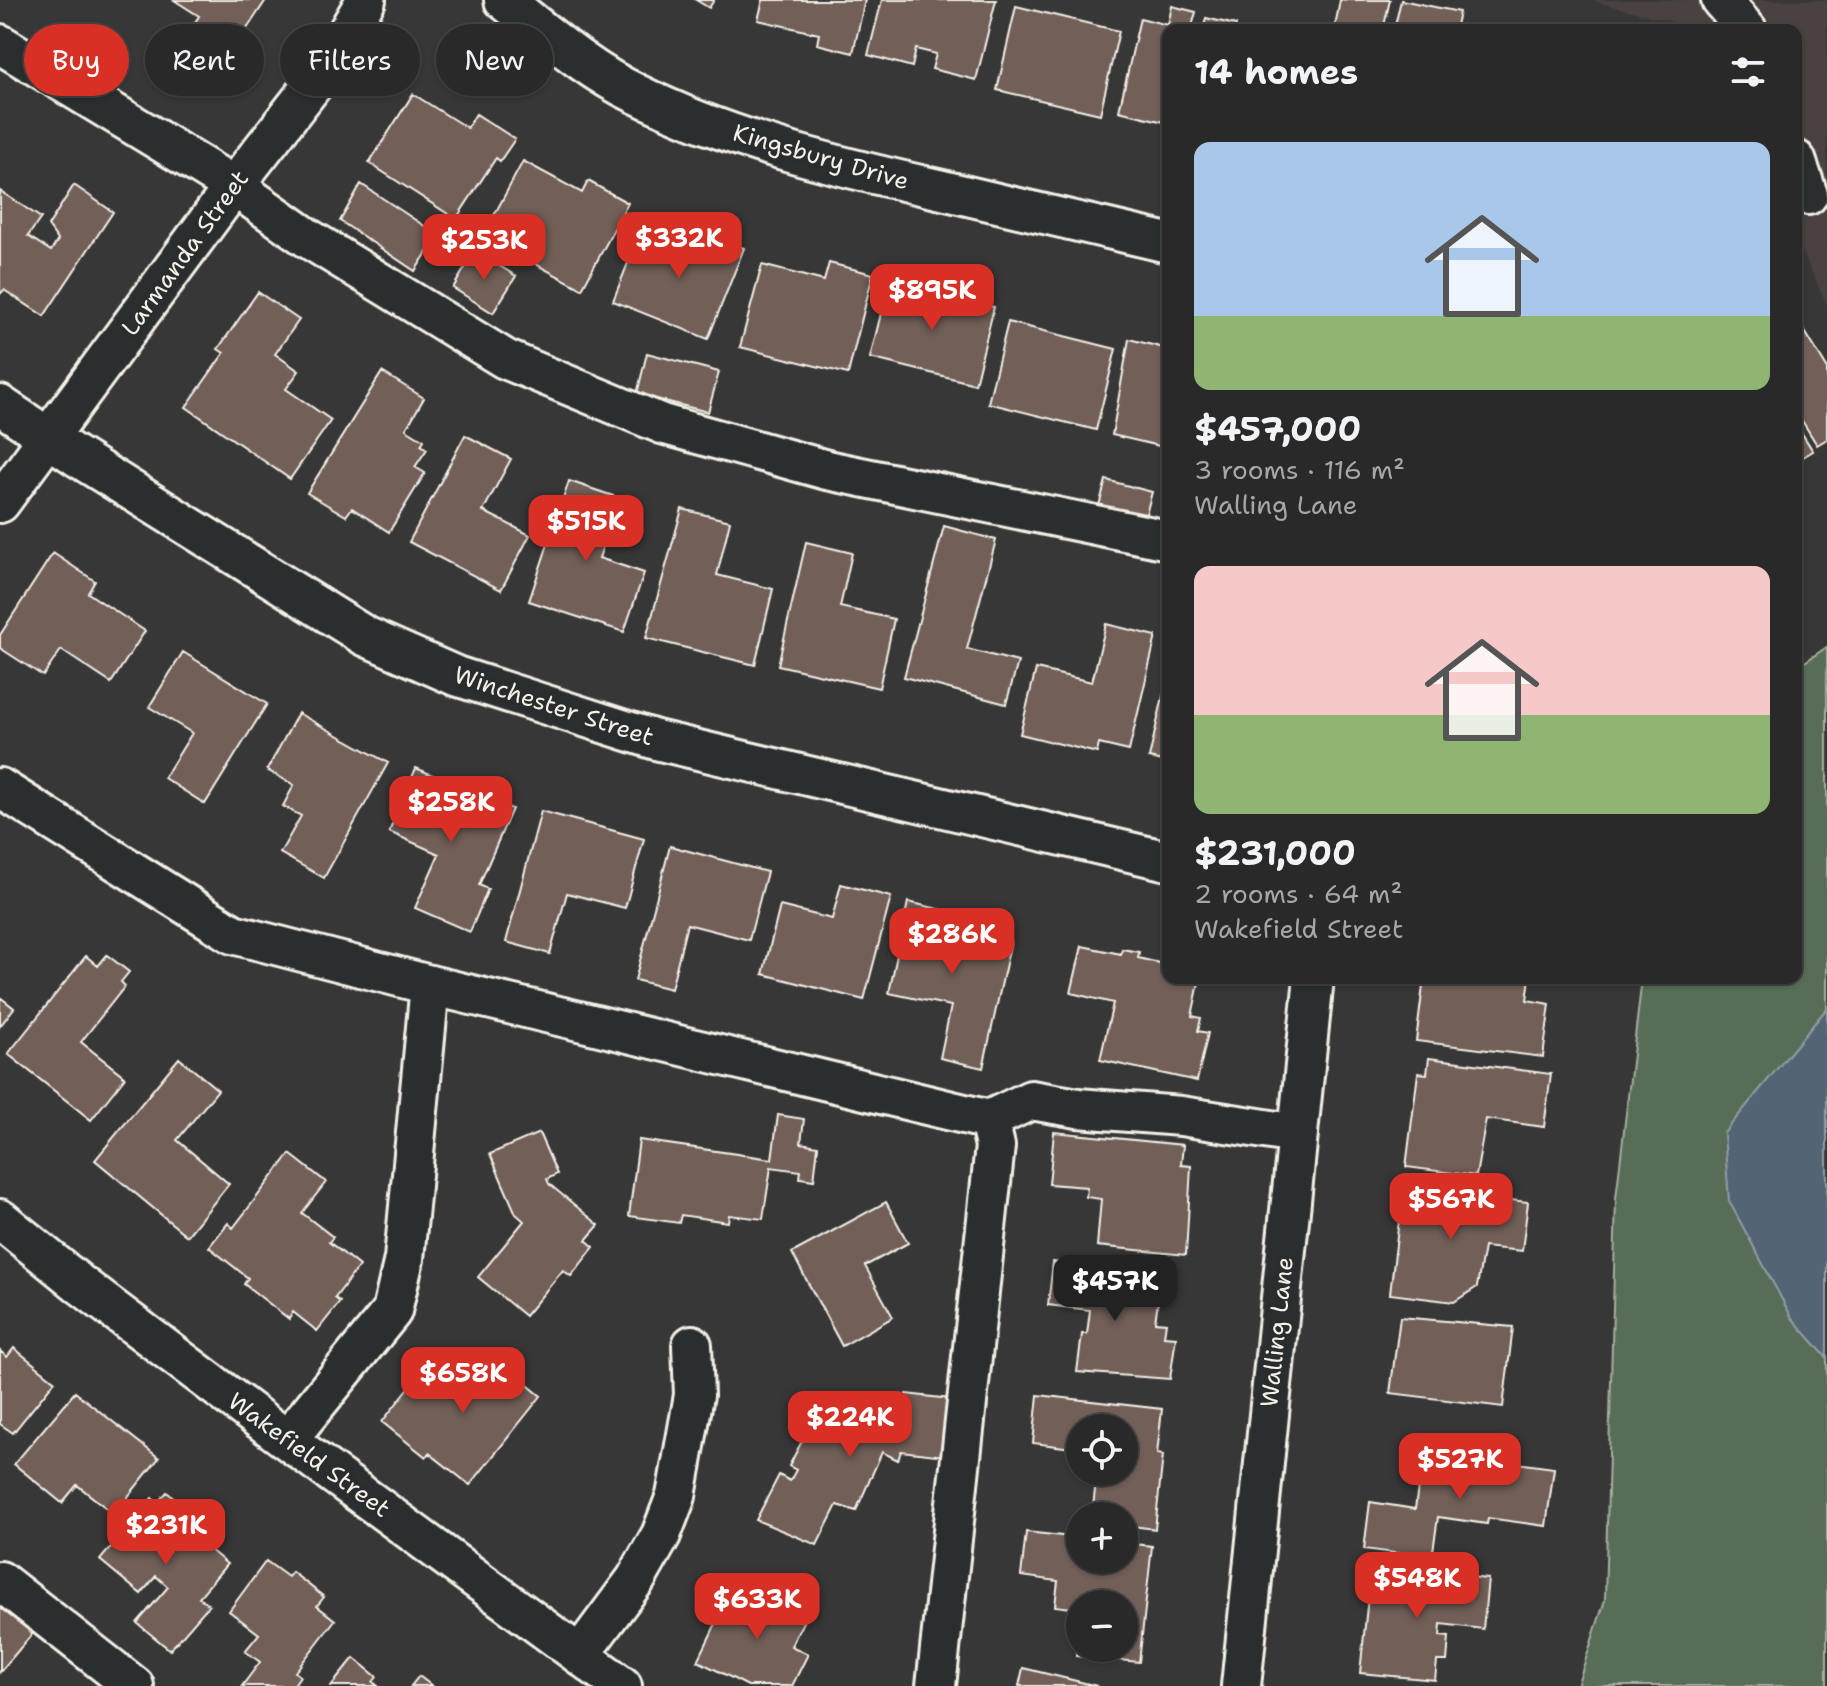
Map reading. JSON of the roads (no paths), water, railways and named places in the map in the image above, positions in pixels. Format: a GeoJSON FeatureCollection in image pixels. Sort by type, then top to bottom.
{"type":"FeatureCollection","features":[{"type":"Feature","properties":{"kind":"street","name":"Larmanda Street"},"geometry":{"type":"LineString","coordinates":[[0,503],[234,186],[329,64],[366,0]]}},
{"type":"Feature","properties":{"kind":"street","name":"Kingsbury Drive"},"geometry":{"type":"LineString","coordinates":[[504,0],[610,79],[636,94],[710,125],[784,151],[870,174],[1162,242]]}},
{"type":"Feature","properties":{"kind":"street"},"geometry":{"type":"LineString","coordinates":[[1721,0],[1742,24]]}},
{"type":"Feature","properties":{"kind":"street"},"geometry":{"type":"LineString","coordinates":[[0,44],[234,186],[306,237],[505,359],[662,424],[827,470],[1162,539]]}},
{"type":"Feature","properties":{"kind":"street"},"geometry":{"type":"LineString","coordinates":[[1802,170],[1816,195]]}},
{"type":"Feature","properties":{"kind":"street","name":"Winchester Street"},"geometry":{"type":"LineString","coordinates":[[0,405],[365,636],[456,676],[656,740],[1162,860]]}},
{"type":"Feature","properties":{"kind":"street"},"geometry":{"type":"LineString","coordinates":[[0,788],[233,934],[430,985],[989,1120],[1031,1100],[1078,1108],[1181,1116],[1297,1134]]}},
{"type":"Feature","properties":{"kind":"street","name":"Walling Lane"},"geometry":{"type":"LineString","coordinates":[[1241,1686],[1313,984]]}},
{"type":"Feature","properties":{"kind":"street"},"geometry":{"type":"LineString","coordinates":[[287,1440],[392,1311],[404,1259],[430,985]]}},
{"type":"Feature","properties":{"kind":"street"},"geometry":{"type":"LineString","coordinates":[[936,1686],[995,1146],[989,1120]]}},
{"type":"Feature","properties":{"kind":"street","name":"Wakefield Street"},"geometry":{"type":"LineString","coordinates":[[0,1219],[81,1285],[287,1440],[622,1686]]}},
{"type":"Feature","properties":{"kind":"street"},"geometry":{"type":"LineString","coordinates":[[581,1653],[636,1579],[661,1535],[676,1496],[694,1395],[692,1345]]}},
{"type":"Feature","properties":{"kind":"street"},"geometry":{"type":"LineString","coordinates":[[0,1581],[134,1686]]}},
{"type":"Feature","properties":{"kind":"water"},"geometry":{"type":"Polygon","coordinates":[[[1827,1008],[1827,1358],[1792,1318],[1729,1201],[1724,1133],[1827,1008]]]}}]}
